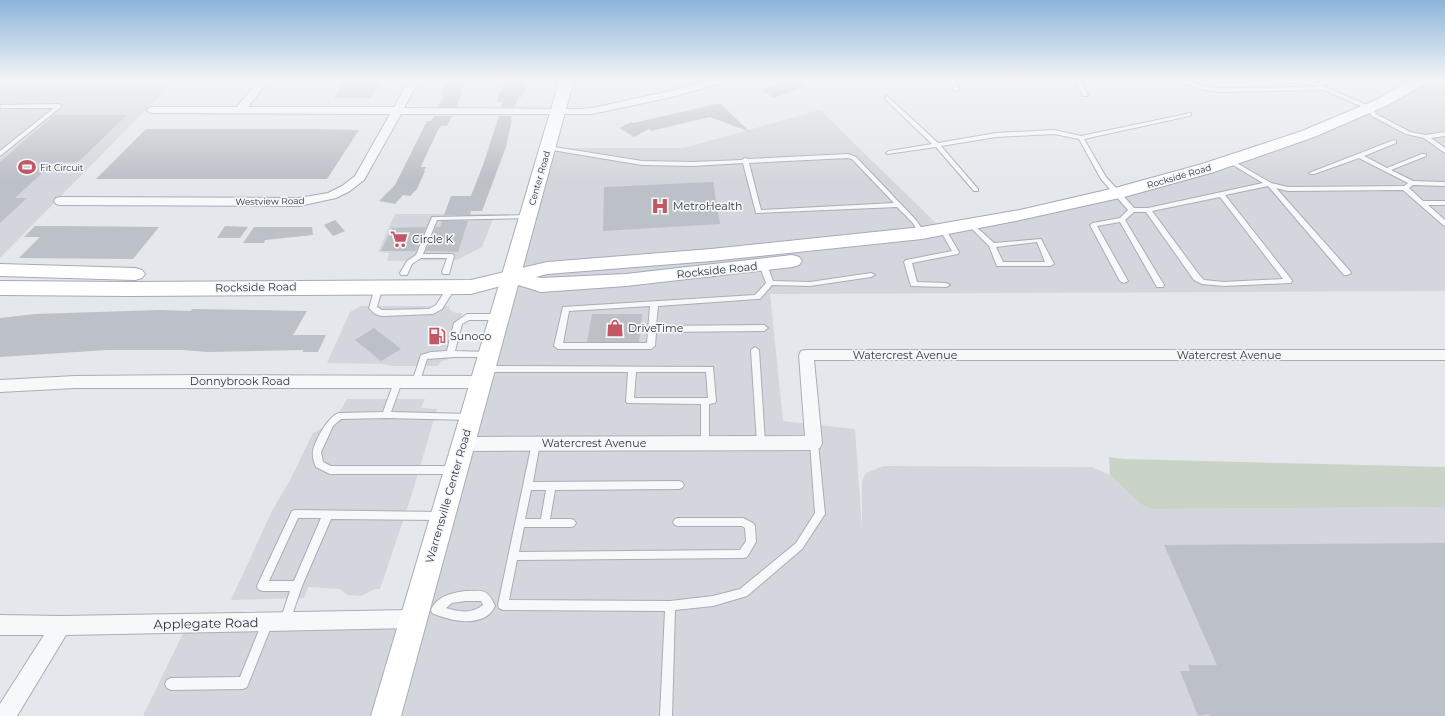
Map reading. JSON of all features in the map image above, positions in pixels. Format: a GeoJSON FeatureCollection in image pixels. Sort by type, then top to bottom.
{"type":"FeatureCollection","features":[{"type":"Feature","properties":{"kind":"main road","name":"Center Road"},"geometry":{"type":"LineString","coordinates":[[510,277],[558,112]]}},
{"type":"Feature","properties":{"kind":"main road","name":"Rockside Road"},"geometry":{"type":"LineString","coordinates":[[0,270],[164,275],[404,273],[449,279],[472,287],[547,268],[711,255],[922,233],[971,225],[1118,193],[1230,161],[1308,134],[1359,112]]}},
{"type":"Feature","properties":{"kind":"main road","name":"Rockside Road"},"geometry":{"type":"LineString","coordinates":[[510,277],[541,285],[626,280],[843,254],[922,233]]}},
{"type":"Feature","properties":{"kind":"main road","name":"Warrensville Center Road"},"geometry":{"type":"LineString","coordinates":[[386,716],[424,615],[442,516],[510,277]]}},
{"type":"Feature","properties":{"kind":"main road","name":"Rockside Road"},"geometry":{"type":"LineString","coordinates":[[0,288],[379,286],[449,279]]}},
{"type":"Feature","properties":{"kind":"street","name":"Westview Road"},"geometry":{"type":"LineString","coordinates":[[60,201],[299,202],[319,200],[337,195],[350,187],[360,178],[397,112]]}},
{"type":"Feature","properties":{"kind":"street","name":"Watercrest Avenue"},"geometry":{"type":"LineString","coordinates":[[462,444],[814,443],[806,355],[1445,355]]}},
{"type":"Feature","properties":{"kind":"street","name":"Donnybrook Road"},"geometry":{"type":"LineString","coordinates":[[0,386],[98,382],[416,382],[485,369]]}},
{"type":"Feature","properties":{"kind":"street","name":"Applegate Road"},"geometry":{"type":"LineString","coordinates":[[0,626],[277,621],[424,615]]}},
{"type":"Feature","properties":{"kind":"street"},"geometry":{"type":"LineString","coordinates":[[5,716],[61,626]]}},
{"type":"Feature","properties":{"kind":"lane"},"geometry":{"type":"LineString","coordinates":[[0,154],[51,112]]}},
{"type":"Feature","properties":{"kind":"lane"},"geometry":{"type":"LineString","coordinates":[[902,112],[938,146],[976,190]]}},
{"type":"Feature","properties":{"kind":"lane"},"geometry":{"type":"LineString","coordinates":[[1372,112],[1374,115],[1408,133],[1426,137],[1445,134]]}},
{"type":"Feature","properties":{"kind":"lane"},"geometry":{"type":"LineString","coordinates":[[890,153],[996,135],[1054,132],[1082,138],[1189,114]]}},
{"type":"Feature","properties":{"kind":"lane"},"geometry":{"type":"LineString","coordinates":[[1426,137],[1445,151]]}},
{"type":"Feature","properties":{"kind":"lane"},"geometry":{"type":"LineString","coordinates":[[1082,138],[1103,178],[1132,210]]}},
{"type":"Feature","properties":{"kind":"lane"},"geometry":{"type":"LineString","coordinates":[[1312,173],[1394,142]]}},
{"type":"Feature","properties":{"kind":"lane"},"geometry":{"type":"LineString","coordinates":[[548,148],[642,164],[693,164],[744,160],[848,156],[854,158],[914,221],[922,233]]}},
{"type":"Feature","properties":{"kind":"lane"},"geometry":{"type":"LineString","coordinates":[[1386,170],[1424,155]]}},
{"type":"Feature","properties":{"kind":"lane"},"geometry":{"type":"LineString","coordinates":[[1359,156],[1412,183],[1445,184]]}},
{"type":"Feature","properties":{"kind":"lane"},"geometry":{"type":"LineString","coordinates":[[744,160],[758,212],[899,205]]}},
{"type":"Feature","properties":{"kind":"lane"},"geometry":{"type":"LineString","coordinates":[[1230,161],[1270,184],[1288,189],[1405,188],[1412,183]]}},
{"type":"Feature","properties":{"kind":"lane"},"geometry":{"type":"LineString","coordinates":[[1124,281],[1092,225],[1122,220],[1132,210],[1148,210],[1270,184]]}},
{"type":"Feature","properties":{"kind":"lane"},"geometry":{"type":"LineString","coordinates":[[1270,184],[1347,272]]}},
{"type":"Feature","properties":{"kind":"lane"},"geometry":{"type":"LineString","coordinates":[[1405,188],[1445,223]]}},
{"type":"Feature","properties":{"kind":"lane"},"geometry":{"type":"LineString","coordinates":[[1148,210],[1197,278],[1202,282],[1224,284],[1288,281],[1221,194]]}},
{"type":"Feature","properties":{"kind":"lane"},"geometry":{"type":"LineString","coordinates":[[1422,203],[1445,203]]}},
{"type":"Feature","properties":{"kind":"lane"},"geometry":{"type":"LineString","coordinates":[[404,273],[409,263],[419,256],[434,218],[528,217]]}},
{"type":"Feature","properties":{"kind":"lane"},"geometry":{"type":"LineString","coordinates":[[1122,220],[1160,285]]}},
{"type":"Feature","properties":{"kind":"lane"},"geometry":{"type":"LineString","coordinates":[[971,225],[992,245],[1000,264],[1050,264],[1039,240],[992,245]]}},
{"type":"Feature","properties":{"kind":"lane"},"geometry":{"type":"LineString","coordinates":[[943,230],[956,252],[908,262],[914,284],[946,285]]}},
{"type":"Feature","properties":{"kind":"lane"},"geometry":{"type":"LineString","coordinates":[[379,286],[373,308],[378,312],[430,312],[440,307],[449,279],[452,256],[419,256]]}},
{"type":"Feature","properties":{"kind":"lane"},"geometry":{"type":"LineString","coordinates":[[763,264],[770,283]]}},
{"type":"Feature","properties":{"kind":"lane"},"geometry":{"type":"LineString","coordinates":[[654,303],[651,346],[558,346],[566,309],[654,303],[757,297],[770,283],[810,284],[871,275]]}},
{"type":"Feature","properties":{"kind":"lane"},"geometry":{"type":"LineString","coordinates":[[454,354],[451,352],[452,342],[458,323],[462,319],[470,317],[499,317]]}},
{"type":"Feature","properties":{"kind":"lane"},"geometry":{"type":"LineString","coordinates":[[652,329],[764,328]]}},
{"type":"Feature","properties":{"kind":"lane"},"geometry":{"type":"LineString","coordinates":[[755,350],[761,443]]}},
{"type":"Feature","properties":{"kind":"lane"},"geometry":{"type":"LineString","coordinates":[[416,382],[424,358],[431,355],[454,354],[485,369],[632,369],[710,369],[712,401],[630,401],[632,369]]}},
{"type":"Feature","properties":{"kind":"lane"},"geometry":{"type":"LineString","coordinates":[[386,415],[398,382]]}},
{"type":"Feature","properties":{"kind":"lane"},"geometry":{"type":"LineString","coordinates":[[705,401],[705,443]]}},
{"type":"Feature","properties":{"kind":"lane"},"geometry":{"type":"LineString","coordinates":[[455,470],[330,470],[319,464],[318,452],[330,424],[339,416],[386,415],[471,417]]}},
{"type":"Feature","properties":{"kind":"lane"},"geometry":{"type":"LineString","coordinates":[[503,605],[536,443]]}},
{"type":"Feature","properties":{"kind":"lane"},"geometry":{"type":"LineString","coordinates":[[424,615],[461,616],[479,614],[490,606],[503,605],[670,606],[713,602],[743,593],[799,546],[820,514],[814,443]]}},
{"type":"Feature","properties":{"kind":"lane"},"geometry":{"type":"LineString","coordinates":[[528,486],[679,485]]}},
{"type":"Feature","properties":{"kind":"lane"},"geometry":{"type":"LineString","coordinates":[[545,522],[551,486]]}},
{"type":"Feature","properties":{"kind":"lane"},"geometry":{"type":"LineString","coordinates":[[297,586],[262,586],[294,514],[442,516]]}},
{"type":"Feature","properties":{"kind":"lane"},"geometry":{"type":"LineString","coordinates":[[171,684],[243,683],[297,586],[328,514]]}},
{"type":"Feature","properties":{"kind":"lane"},"geometry":{"type":"LineString","coordinates":[[520,523],[571,522]]}},
{"type":"Feature","properties":{"kind":"lane"},"geometry":{"type":"LineString","coordinates":[[513,556],[743,554],[751,542],[750,526],[743,522],[678,522]]}},
{"type":"Feature","properties":{"kind":"lane"},"geometry":{"type":"LineString","coordinates":[[424,615],[450,598],[484,596],[490,606]]}},
{"type":"Feature","properties":{"kind":"lane"},"geometry":{"type":"LineString","coordinates":[[666,716],[670,606]]}},
{"type":"Feature","properties":{"kind":"shaded area"},"geometry":{"type":"Polygon","coordinates":[[[0,112],[143,112],[0,258],[0,112]]]}},
{"type":"Feature","properties":{"kind":"shaded area"},"geometry":{"type":"Polygon","coordinates":[[[811,112],[822,112],[943,230],[1118,193],[1308,134],[1353,112],[1445,112],[1445,291],[770,294],[783,421],[855,429],[862,529],[862,482],[866,473],[884,466],[1092,467],[1110,475],[1140,504],[1151,509],[1445,507],[1445,716],[143,716],[188,623],[412,619],[548,148],[684,148],[811,112]]]}},
{"type":"Feature","properties":{"kind":"shaded area"},"geometry":{"type":"Polygon","coordinates":[[[395,214],[495,214],[482,247],[457,260],[387,261],[389,253],[378,252],[395,214]]]}},
{"type":"Feature","properties":{"kind":"shaded area"},"geometry":{"type":"Polygon","coordinates":[[[361,306],[449,306],[450,310],[456,313],[462,313],[460,329],[447,360],[442,361],[437,366],[391,366],[383,364],[327,363],[350,312],[361,306]]]}},
{"type":"Feature","properties":{"kind":"shaded area"},"geometry":{"type":"Polygon","coordinates":[[[347,399],[425,399],[421,408],[437,409],[411,497],[380,589],[375,589],[361,596],[347,595],[340,589],[308,587],[304,598],[231,600],[272,511],[290,480],[313,433],[326,426],[337,416],[347,399]]]}},
{"type":"Feature","properties":{"kind":"green space"},"geometry":{"type":"Polygon","coordinates":[[[1109,457],[1124,459],[1445,467],[1445,507],[1151,509],[1140,504],[1110,475],[1109,457]]]}},
{"type":"Feature","properties":{"kind":"building"},"geometry":{"type":"Polygon","coordinates":[[[679,112],[730,112],[750,132],[710,117],[651,131],[649,129],[634,137],[619,128],[631,122],[633,123],[679,112]]]}},
{"type":"Feature","properties":{"kind":"building"},"geometry":{"type":"Polygon","coordinates":[[[54,115],[127,115],[78,162],[53,163],[15,198],[27,198],[0,223],[0,162],[54,115]]]}},
{"type":"Feature","properties":{"kind":"building"},"geometry":{"type":"Polygon","coordinates":[[[434,116],[452,116],[447,126],[441,126],[437,132],[422,164],[421,167],[426,167],[417,189],[410,196],[403,195],[395,204],[379,201],[395,185],[427,121],[431,121],[434,116]]]}},
{"type":"Feature","properties":{"kind":"building"},"geometry":{"type":"Polygon","coordinates":[[[499,116],[512,116],[512,120],[506,147],[482,211],[471,211],[470,215],[444,215],[451,196],[471,196],[499,116]]]}},
{"type":"Feature","properties":{"kind":"building"},"geometry":{"type":"Polygon","coordinates":[[[146,129],[359,130],[327,179],[96,179],[146,129]]]}},
{"type":"Feature","properties":{"kind":"building","name":"MetroHealth"},"geometry":{"type":"Polygon","coordinates":[[[713,182],[720,224],[603,231],[604,187],[713,182]]]}},
{"type":"Feature","properties":{"kind":"building"},"geometry":{"type":"Polygon","coordinates":[[[335,220],[345,231],[333,236],[324,225],[335,220]]]}},
{"type":"Feature","properties":{"kind":"building","name":"Circle K"},"geometry":{"type":"Polygon","coordinates":[[[442,221],[468,221],[458,252],[426,251],[436,227],[440,227],[442,221]]]}},
{"type":"Feature","properties":{"kind":"building"},"geometry":{"type":"Polygon","coordinates":[[[35,226],[159,227],[133,259],[19,258],[40,237],[24,237],[35,226]]]}},
{"type":"Feature","properties":{"kind":"building"},"geometry":{"type":"Polygon","coordinates":[[[225,226],[248,227],[240,238],[217,238],[225,226]]]}},
{"type":"Feature","properties":{"kind":"building"},"geometry":{"type":"Polygon","coordinates":[[[254,227],[312,227],[313,235],[265,240],[264,243],[243,243],[254,227]]]}},
{"type":"Feature","properties":{"kind":"building","name":"Circle K"},"geometry":{"type":"Polygon","coordinates":[[[426,227],[416,251],[381,251],[392,228],[426,227]]]}},
{"type":"Feature","properties":{"kind":"building"},"geometry":{"type":"Polygon","coordinates":[[[192,309],[307,311],[293,335],[326,335],[318,352],[303,352],[303,350],[208,352],[183,350],[107,350],[0,357],[0,318],[35,314],[160,310],[191,311],[192,309]]]}},
{"type":"Feature","properties":{"kind":"building","name":"DriveTime"},"geometry":{"type":"Polygon","coordinates":[[[592,314],[642,314],[639,342],[587,342],[592,314]]]}},
{"type":"Feature","properties":{"kind":"building"},"geometry":{"type":"Polygon","coordinates":[[[374,328],[401,349],[381,361],[355,340],[374,328]]]}},
{"type":"Feature","properties":{"kind":"building"},"geometry":{"type":"Polygon","coordinates":[[[1445,543],[1445,716],[1209,716],[1209,714],[1198,716],[1180,671],[1190,671],[1188,665],[1217,665],[1164,545],[1445,543]]]}},
{"type":"Feature","properties":{"kind":"place","name":"Fit Circuit"},"geometry":{"type":"Point","coordinates":[27,167]}},
{"type":"Feature","properties":{"kind":"place","name":"MetroHealth"},"geometry":{"type":"Point","coordinates":[660,206]}},
{"type":"Feature","properties":{"kind":"place","name":"Circle K"},"geometry":{"type":"Point","coordinates":[399,239]}},
{"type":"Feature","properties":{"kind":"place","name":"DriveTime"},"geometry":{"type":"Point","coordinates":[615,328]}},
{"type":"Feature","properties":{"kind":"place","name":"Sunoco"},"geometry":{"type":"Point","coordinates":[437,336]}}]}
